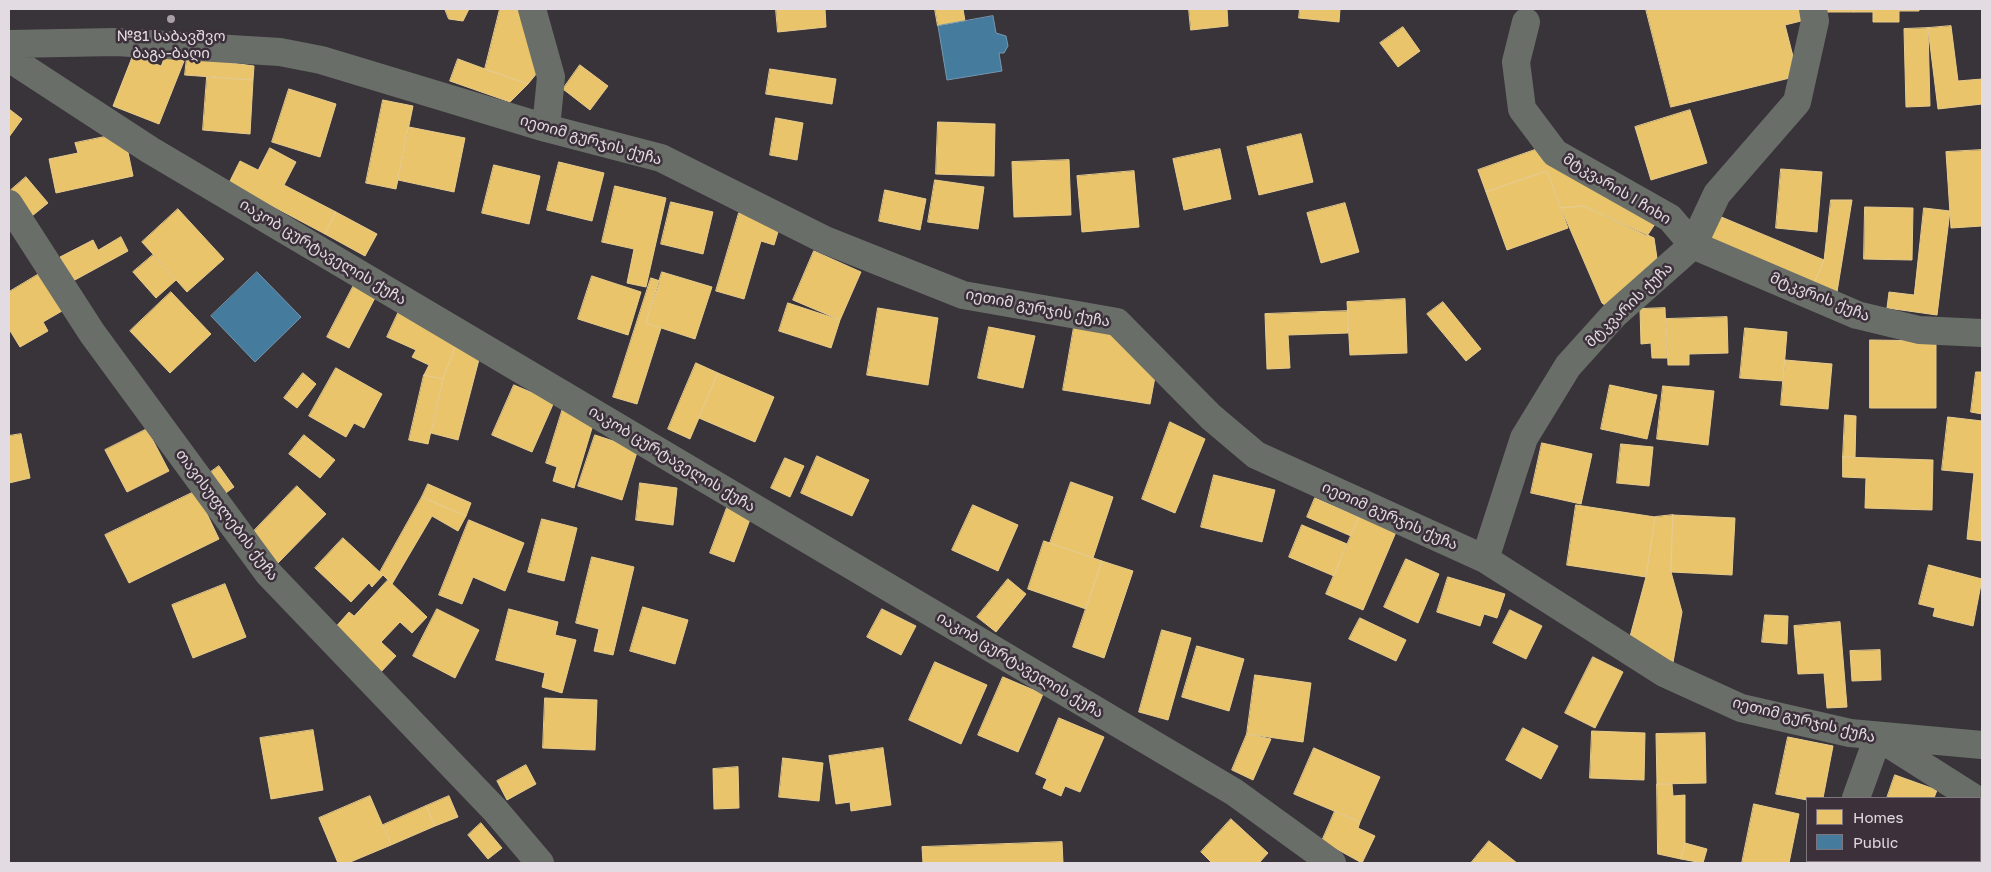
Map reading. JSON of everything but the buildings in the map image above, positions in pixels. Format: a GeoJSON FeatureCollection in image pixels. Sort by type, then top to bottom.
{"type":"FeatureCollection","features":[{"type":"Feature","properties":{"kind":"street"},"geometry":{"type":"LineString","coordinates":[[532,9],[551,77],[546,128]]}},
{"type":"Feature","properties":{"kind":"street"},"geometry":{"type":"LineString","coordinates":[[1693,244],[1717,194],[1797,102],[1815,21],[1814,9]]}},
{"type":"Feature","properties":{"kind":"street","name":"მტკვარის I ჩიხი"},"geometry":{"type":"LineString","coordinates":[[1526,22],[1516,62],[1522,109],[1556,153],[1670,218],[1693,244]]}},
{"type":"Feature","properties":{"kind":"street","name":"იეთიმ გურჯის ქუჩა"},"geometry":{"type":"LineString","coordinates":[[9,44],[116,42],[280,52],[321,60],[546,128],[661,158],[825,240],[963,294],[1117,322],[1211,417],[1256,455],[1484,559],[1664,673],[1741,708],[1850,733],[1878,737],[1972,797]]}},
{"type":"Feature","properties":{"kind":"street","name":"იაკობ ცურტაველის ქუჩა"},"geometry":{"type":"LineString","coordinates":[[9,58],[150,150],[1234,792],[1332,863]]}},
{"type":"Feature","properties":{"kind":"street","name":"თავისუფლების ქუჩა"},"geometry":{"type":"LineString","coordinates":[[9,204],[92,332],[268,573],[495,810],[540,863]]}},
{"type":"Feature","properties":{"kind":"street","name":"მტკვრის ქუჩა"},"geometry":{"type":"LineString","coordinates":[[1693,244],[1857,315],[1919,330],[1982,333]]}},
{"type":"Feature","properties":{"kind":"street","name":"მტკვარის ქუჩა"},"geometry":{"type":"LineString","coordinates":[[1484,559],[1524,438],[1568,366],[1614,315],[1693,244]]}},
{"type":"Feature","properties":{"kind":"street"},"geometry":{"type":"LineString","coordinates":[[1856,797],[1878,737],[1982,745]]}},
{"type":"Feature","properties":{"kind":"place","name":"№81 საბავშვო ბაგა-ბაღი"},"geometry":{"type":"Point","coordinates":[171,19]}}]}
